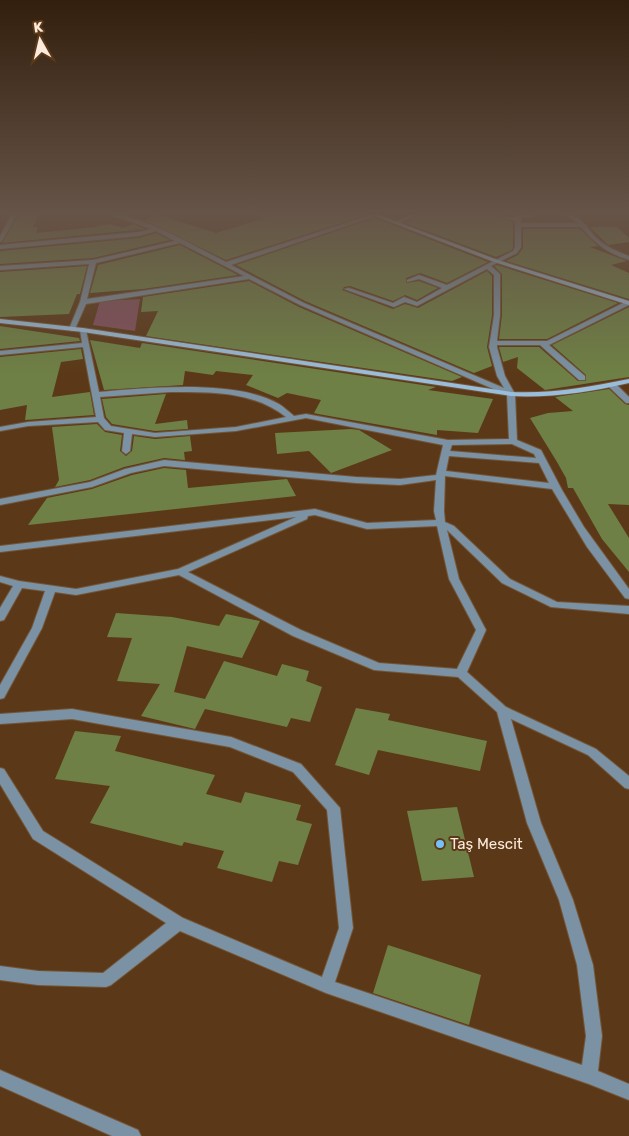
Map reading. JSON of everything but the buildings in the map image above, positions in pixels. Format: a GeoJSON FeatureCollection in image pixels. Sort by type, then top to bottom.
{"type":"FeatureCollection","features":[{"type":"Feature","properties":{"kind":"main road"},"geometry":{"type":"LineString","coordinates":[[518,268],[628,303]]}},
{"type":"Feature","properties":{"kind":"main road"},"geometry":{"type":"LineString","coordinates":[[0,321],[83,330],[511,394],[526,395],[612,385],[629,381]]}},
{"type":"Feature","properties":{"kind":"street"},"geometry":{"type":"LineString","coordinates":[[72,329],[83,302],[91,268]]}},
{"type":"Feature","properties":{"kind":"street"},"geometry":{"type":"LineString","coordinates":[[235,268],[302,304],[511,394]]}},
{"type":"Feature","properties":{"kind":"street"},"geometry":{"type":"LineString","coordinates":[[348,289],[394,305],[404,299],[417,304],[483,268]]}},
{"type":"Feature","properties":{"kind":"street"},"geometry":{"type":"LineString","coordinates":[[490,268],[497,274],[494,342],[501,376],[511,394],[513,441]]}},
{"type":"Feature","properties":{"kind":"street"},"geometry":{"type":"LineString","coordinates":[[409,281],[419,276],[447,287]]}},
{"type":"Feature","properties":{"kind":"street"},"geometry":{"type":"LineString","coordinates":[[83,302],[252,277]]}},
{"type":"Feature","properties":{"kind":"street"},"geometry":{"type":"LineString","coordinates":[[494,342],[548,343],[628,303]]}},
{"type":"Feature","properties":{"kind":"street"},"geometry":{"type":"LineString","coordinates":[[83,330],[100,419],[108,428],[155,435],[193,433],[236,429],[306,416],[447,448],[542,461]]}},
{"type":"Feature","properties":{"kind":"street"},"geometry":{"type":"LineString","coordinates":[[542,343],[582,378]]}},
{"type":"Feature","properties":{"kind":"street"},"geometry":{"type":"LineString","coordinates":[[0,354],[85,345]]}},
{"type":"Feature","properties":{"kind":"street"},"geometry":{"type":"LineString","coordinates":[[612,385],[629,401]]}},
{"type":"Feature","properties":{"kind":"street"},"geometry":{"type":"LineString","coordinates":[[94,394],[177,389],[224,392],[265,400],[284,408],[292,418]]}},
{"type":"Feature","properties":{"kind":"street"},"geometry":{"type":"LineString","coordinates":[[0,429],[28,424],[100,419]]}},
{"type":"Feature","properties":{"kind":"street"},"geometry":{"type":"LineString","coordinates":[[126,451],[128,430]]}},
{"type":"Feature","properties":{"kind":"street"},"geometry":{"type":"LineString","coordinates":[[447,448],[513,441],[538,452],[553,486],[608,569],[629,596]]}},
{"type":"Feature","properties":{"kind":"street"},"geometry":{"type":"LineString","coordinates":[[447,448],[440,475],[439,511],[441,524],[454,579],[481,630],[461,673]]}},
{"type":"Feature","properties":{"kind":"street"},"geometry":{"type":"LineString","coordinates":[[0,502],[92,484],[128,471],[164,463],[356,480],[400,482],[440,475],[553,486]]}},
{"type":"Feature","properties":{"kind":"street"},"geometry":{"type":"LineString","coordinates":[[0,578],[19,584],[76,592],[180,572],[315,512]]}},
{"type":"Feature","properties":{"kind":"street"},"geometry":{"type":"LineString","coordinates":[[0,550],[315,512],[367,526],[441,524],[451,528],[506,581],[555,605],[629,610]]}},
{"type":"Feature","properties":{"kind":"street"},"geometry":{"type":"LineString","coordinates":[[180,572],[297,633],[378,667],[461,673],[502,710],[592,752],[629,784]]}},
{"type":"Feature","properties":{"kind":"street"},"geometry":{"type":"LineString","coordinates":[[0,617],[19,584]]}},
{"type":"Feature","properties":{"kind":"street"},"geometry":{"type":"LineString","coordinates":[[0,695],[37,628],[51,588]]}},
{"type":"Feature","properties":{"kind":"street"},"geometry":{"type":"LineString","coordinates":[[502,710],[534,823],[566,900],[585,965],[594,1036],[589,1076]]}},
{"type":"Feature","properties":{"kind":"street"},"geometry":{"type":"LineString","coordinates":[[0,719],[72,714],[231,742],[297,768],[333,808],[346,928],[326,986]]}},
{"type":"Feature","properties":{"kind":"street"},"geometry":{"type":"LineString","coordinates":[[0,773],[38,835],[178,923],[326,986],[589,1076],[629,1092]]}},
{"type":"Feature","properties":{"kind":"street"},"geometry":{"type":"LineString","coordinates":[[0,973],[38,978],[106,980],[178,923]]}},
{"type":"Feature","properties":{"kind":"street"},"geometry":{"type":"LineString","coordinates":[[0,1078],[132,1136]]}},
{"type":"Feature","properties":{"kind":"shaded area"},"geometry":{"type":"Polygon","coordinates":[[[140,299],[135,331],[93,325],[100,301],[140,299]]]}},
{"type":"Feature","properties":{"kind":"place","name":"Taş Mescit"},"geometry":{"type":"Point","coordinates":[440,844]}}]}
